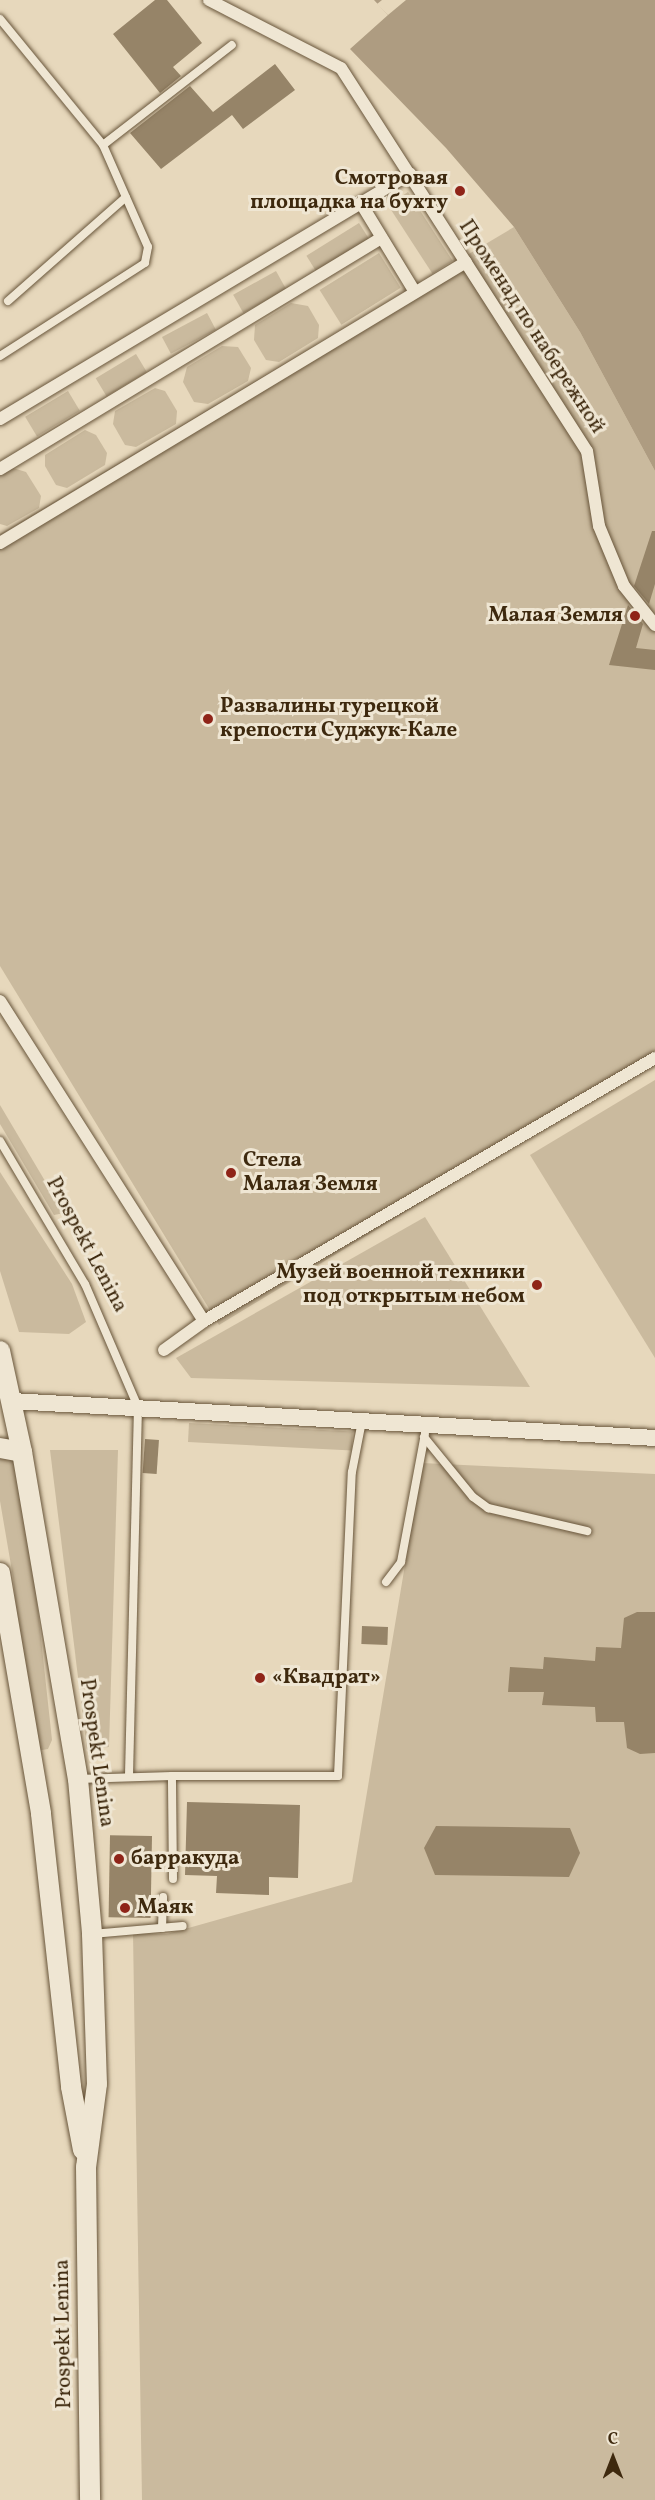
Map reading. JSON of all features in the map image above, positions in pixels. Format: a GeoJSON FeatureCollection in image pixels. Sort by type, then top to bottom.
{"type":"FeatureCollection","features":[{"type":"Feature","properties":{"kind":"street","name":"Променад по набережной"},"geometry":{"type":"LineString","coordinates":[[209,0],[341,68],[587,451],[599,526],[624,586],[655,625]]}},
{"type":"Feature","properties":{"kind":"street"},"geometry":{"type":"LineString","coordinates":[[0,419],[362,205],[410,174]]}},
{"type":"Feature","properties":{"kind":"street"},"geometry":{"type":"LineString","coordinates":[[362,205],[415,292]]}},
{"type":"Feature","properties":{"kind":"street"},"geometry":{"type":"LineString","coordinates":[[0,469],[381,238]]}},
{"type":"Feature","properties":{"kind":"street"},"geometry":{"type":"LineString","coordinates":[[0,543],[466,262]]}},
{"type":"Feature","properties":{"kind":"street"},"geometry":{"type":"LineString","coordinates":[[0,1001],[204,1321]]}},
{"type":"Feature","properties":{"kind":"street"},"geometry":{"type":"LineString","coordinates":[[164,1350],[204,1321],[655,1058]]}},
{"type":"Feature","properties":{"kind":"street","name":"Prospekt Lenina"},"geometry":{"type":"LineString","coordinates":[[0,1351],[4,1401],[22,1452],[78,1779],[92,1934],[97,2084],[86,2167],[90,2500]]}},
{"type":"Feature","properties":{"kind":"street"},"geometry":{"type":"LineString","coordinates":[[4,1401],[362,1421],[426,1431],[655,1438]]}},
{"type":"Feature","properties":{"kind":"street"},"geometry":{"type":"LineString","coordinates":[[0,1448],[22,1452]]}},
{"type":"Feature","properties":{"kind":"street","name":"Prospekt Lenina"},"geometry":{"type":"LineString","coordinates":[[0,1573],[41,1814],[71,2087],[86,2167]]}},
{"type":"Feature","properties":{"kind":"lane"},"geometry":{"type":"LineString","coordinates":[[0,19],[104,145],[126,197],[144,230],[148,247],[145,263],[0,356]]}},
{"type":"Feature","properties":{"kind":"lane"},"geometry":{"type":"LineString","coordinates":[[104,145],[232,45]]}},
{"type":"Feature","properties":{"kind":"lane"},"geometry":{"type":"LineString","coordinates":[[8,301],[126,197]]}},
{"type":"Feature","properties":{"kind":"lane","name":"Prospekt Lenina"},"geometry":{"type":"LineString","coordinates":[[0,1141],[84,1284],[138,1407]]}},
{"type":"Feature","properties":{"kind":"lane"},"geometry":{"type":"LineString","coordinates":[[129,1776],[138,1407]]}},
{"type":"Feature","properties":{"kind":"lane"},"geometry":{"type":"LineString","coordinates":[[78,1779],[129,1776],[338,1776],[352,1472],[362,1421]]}},
{"type":"Feature","properties":{"kind":"lane"},"geometry":{"type":"LineString","coordinates":[[426,1431],[472,1497],[488,1508],[587,1531]]}},
{"type":"Feature","properties":{"kind":"lane"},"geometry":{"type":"LineString","coordinates":[[386,1582],[401,1562],[426,1431]]}},
{"type":"Feature","properties":{"kind":"lane"},"geometry":{"type":"LineString","coordinates":[[172,1776],[173,1879]]}},
{"type":"Feature","properties":{"kind":"lane"},"geometry":{"type":"LineString","coordinates":[[162,1928],[163,1897]]}},
{"type":"Feature","properties":{"kind":"lane"},"geometry":{"type":"LineString","coordinates":[[92,1934],[183,1926]]}},
{"type":"Feature","properties":{"kind":"shaded area"},"geometry":{"type":"Polygon","coordinates":[[[374,0],[655,0],[655,471],[580,332],[514,227],[446,148],[350,49],[388,15],[374,0]]]}},
{"type":"Feature","properties":{"kind":"shaded area"},"geometry":{"type":"Polygon","coordinates":[[[408,192],[453,261],[433,274],[388,205],[408,192]]]}},
{"type":"Feature","properties":{"kind":"shaded area"},"geometry":{"type":"Polygon","coordinates":[[[359,223],[369,239],[316,272],[306,256],[359,223]]]}},
{"type":"Feature","properties":{"kind":"shaded area"},"geometry":{"type":"Polygon","coordinates":[[[514,227],[580,332],[655,471],[655,1061],[219,1325],[0,966],[0,534],[514,227]]]}},
{"type":"Feature","properties":{"kind":"shaded area"},"geometry":{"type":"Polygon","coordinates":[[[379,253],[401,288],[341,325],[320,290],[379,253]]]}},
{"type":"Feature","properties":{"kind":"shaded area"},"geometry":{"type":"Polygon","coordinates":[[[276,271],[286,289],[243,313],[233,295],[276,271]]]}},
{"type":"Feature","properties":{"kind":"shaded area"},"geometry":{"type":"Polygon","coordinates":[[[291,303],[308,306],[319,325],[318,338],[279,362],[266,360],[254,340],[255,325],[291,303]]]}},
{"type":"Feature","properties":{"kind":"shaded area"},"geometry":{"type":"Polygon","coordinates":[[[207,313],[216,330],[171,354],[162,337],[207,313]]]}},
{"type":"Feature","properties":{"kind":"shaded area"},"geometry":{"type":"Polygon","coordinates":[[[222,346],[238,347],[251,368],[248,381],[208,404],[194,402],[183,382],[187,367],[222,346]]]}},
{"type":"Feature","properties":{"kind":"shaded area"},"geometry":{"type":"Polygon","coordinates":[[[136,354],[147,372],[107,396],[96,378],[136,354]]]}},
{"type":"Feature","properties":{"kind":"shaded area"},"geometry":{"type":"Polygon","coordinates":[[[155,388],[165,391],[177,411],[176,424],[136,447],[125,445],[113,424],[115,411],[155,388]]]}},
{"type":"Feature","properties":{"kind":"shaded area"},"geometry":{"type":"Polygon","coordinates":[[[68,391],[80,411],[37,436],[25,417],[68,391]]]}},
{"type":"Feature","properties":{"kind":"shaded area"},"geometry":{"type":"Polygon","coordinates":[[[85,430],[96,435],[107,453],[105,465],[67,488],[56,485],[45,466],[45,455],[85,430]]]}},
{"type":"Feature","properties":{"kind":"shaded area"},"geometry":{"type":"Polygon","coordinates":[[[13,468],[26,472],[41,496],[39,508],[7,526],[0,524],[0,476],[13,468]]]}},
{"type":"Feature","properties":{"kind":"shaded area"},"geometry":{"type":"Polygon","coordinates":[[[655,1080],[655,1358],[530,1155],[655,1080]]]}},
{"type":"Feature","properties":{"kind":"shaded area"},"geometry":{"type":"Polygon","coordinates":[[[0,1105],[64,1213],[54,1215],[0,1124],[0,1105]]]}},
{"type":"Feature","properties":{"kind":"shaded area"},"geometry":{"type":"Polygon","coordinates":[[[0,1172],[72,1284],[86,1322],[69,1334],[19,1332],[0,1271],[0,1172]]]}},
{"type":"Feature","properties":{"kind":"shaded area"},"geometry":{"type":"Polygon","coordinates":[[[425,1217],[530,1387],[191,1378],[176,1358],[425,1217]]]}},
{"type":"Feature","properties":{"kind":"shaded area"},"geometry":{"type":"Polygon","coordinates":[[[189,1423],[353,1432],[352,1451],[188,1442],[189,1423]]]}},
{"type":"Feature","properties":{"kind":"shaded area"},"geometry":{"type":"Polygon","coordinates":[[[50,1450],[118,1450],[109,1747],[87,1750],[50,1450]]]}},
{"type":"Feature","properties":{"kind":"shaded area"},"geometry":{"type":"Polygon","coordinates":[[[0,1453],[14,1454],[34,1574],[52,1740],[48,1749],[36,1751],[29,1744],[13,1577],[0,1501],[0,1453]]]}},
{"type":"Feature","properties":{"kind":"shaded area"},"geometry":{"type":"Polygon","coordinates":[[[422,1463],[655,1474],[655,2500],[142,2500],[133,1933],[167,1934],[352,1882],[422,1463]]]}},
{"type":"Feature","properties":{"kind":"pier"},"geometry":{"type":"Polygon","coordinates":[[[382,0],[406,0],[388,15],[377,4],[382,0]]]}},
{"type":"Feature","properties":{"kind":"building"},"geometry":{"type":"Polygon","coordinates":[[[155,0],[167,0],[202,43],[173,67],[181,76],[160,93],[113,34],[155,0]]]}},
{"type":"Feature","properties":{"kind":"building"},"geometry":{"type":"Polygon","coordinates":[[[275,64],[295,90],[243,129],[232,115],[161,169],[130,133],[190,86],[213,112],[275,64]]]}},
{"type":"Feature","properties":{"kind":"building"},"geometry":{"type":"Polygon","coordinates":[[[652,531],[655,531],[655,584],[649,604],[634,586],[652,531]]]}},
{"type":"Feature","properties":{"kind":"building"},"geometry":{"type":"Polygon","coordinates":[[[628,605],[643,624],[636,648],[655,650],[655,670],[609,665],[628,605]]]}},
{"type":"Feature","properties":{"kind":"building"},"geometry":{"type":"Polygon","coordinates":[[[145,1439],[159,1440],[157,1474],[143,1473],[145,1439]]]}},
{"type":"Feature","properties":{"kind":"building"},"geometry":{"type":"Polygon","coordinates":[[[637,1612],[655,1612],[655,1753],[640,1754],[627,1748],[624,1722],[596,1722],[595,1707],[542,1705],[544,1692],[508,1692],[510,1667],[543,1669],[544,1657],[595,1661],[596,1647],[621,1648],[624,1618],[637,1612]]]}},
{"type":"Feature","properties":{"kind":"building"},"geometry":{"type":"Polygon","coordinates":[[[362,1626],[388,1627],[387,1645],[361,1644],[362,1626]]]}},
{"type":"Feature","properties":{"kind":"building"},"geometry":{"type":"Polygon","coordinates":[[[187,1802],[300,1805],[298,1878],[269,1877],[269,1895],[216,1893],[217,1876],[185,1875],[187,1802]]]}},
{"type":"Feature","properties":{"kind":"building"},"geometry":{"type":"Polygon","coordinates":[[[436,1826],[570,1828],[580,1853],[569,1877],[435,1875],[424,1848],[436,1826]]]}},
{"type":"Feature","properties":{"kind":"building"},"geometry":{"type":"Polygon","coordinates":[[[110,1835],[152,1836],[151,1918],[109,1917],[110,1835]]]}},
{"type":"Feature","properties":{"kind":"place","name":"Смотровая площадка на бухту"},"geometry":{"type":"Point","coordinates":[460,191]}},
{"type":"Feature","properties":{"kind":"place","name":"Малая Земля"},"geometry":{"type":"Point","coordinates":[635,616]}},
{"type":"Feature","properties":{"kind":"place","name":"Развалины турецкой крепости Суджук-Кале"},"geometry":{"type":"Point","coordinates":[208,719]}},
{"type":"Feature","properties":{"kind":"place","name":"Стела Малая Земля"},"geometry":{"type":"Point","coordinates":[231,1173]}},
{"type":"Feature","properties":{"kind":"place","name":"Музей военной техники под открытым небом"},"geometry":{"type":"Point","coordinates":[537,1285]}},
{"type":"Feature","properties":{"kind":"place","name":"«Квадрат»"},"geometry":{"type":"Point","coordinates":[260,1678]}},
{"type":"Feature","properties":{"kind":"place","name":"барракуда"},"geometry":{"type":"Point","coordinates":[119,1859]}},
{"type":"Feature","properties":{"kind":"place","name":"Маяк"},"geometry":{"type":"Point","coordinates":[125,1908]}}]}
